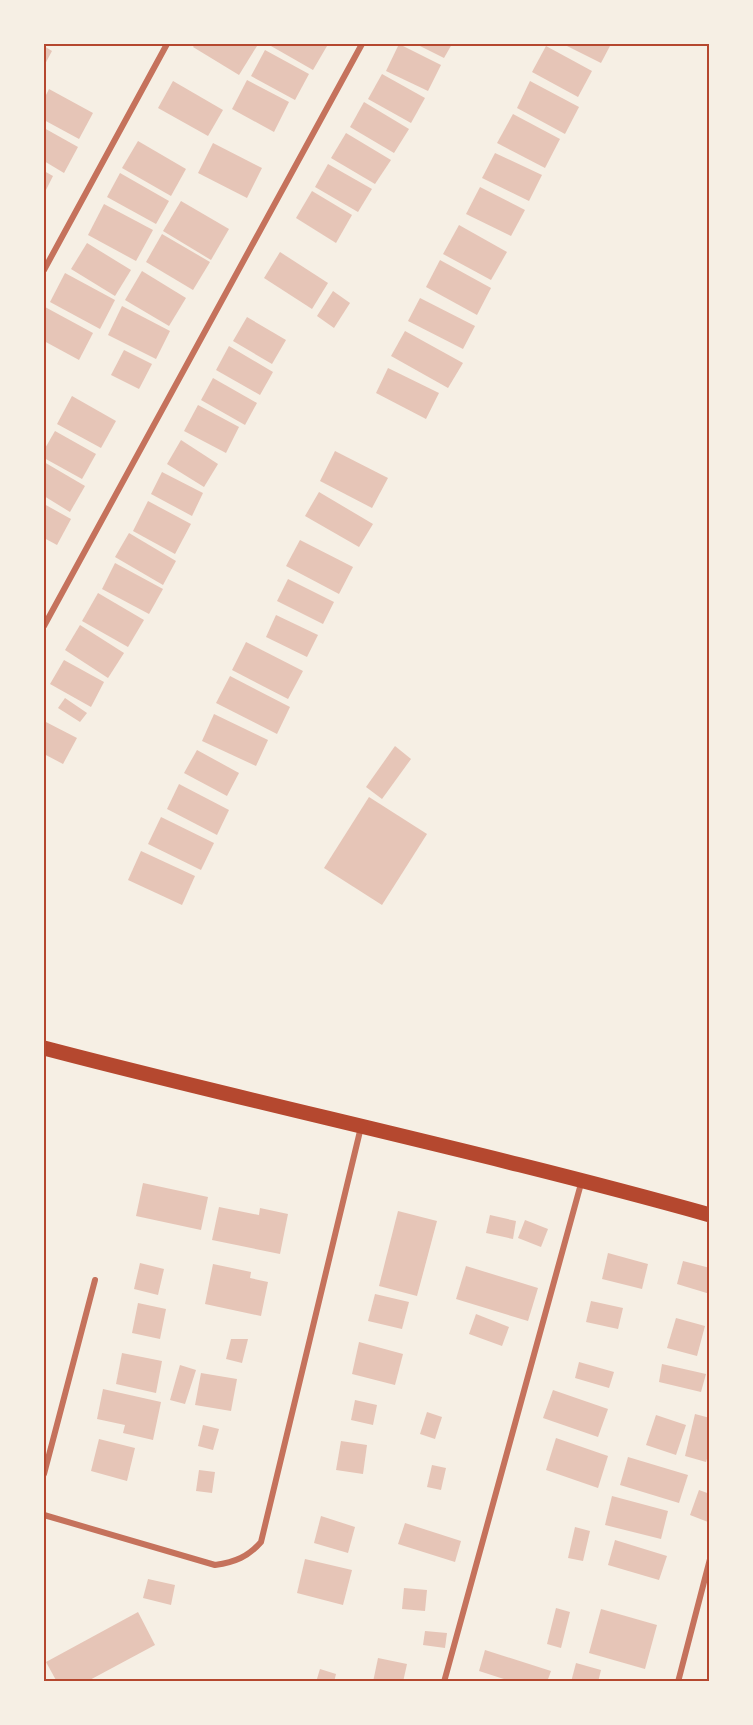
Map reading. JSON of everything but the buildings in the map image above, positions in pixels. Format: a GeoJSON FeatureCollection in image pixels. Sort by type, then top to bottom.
{"type":"FeatureCollection","features":[{"type":"Feature","properties":{"kind":"main road"},"geometry":{"type":"LineString","coordinates":[[44,1048],[582,1179],[710,1215]]}},
{"type":"Feature","properties":{"kind":"street"},"geometry":{"type":"LineString","coordinates":[[44,270],[167,44]]}},
{"type":"Feature","properties":{"kind":"street"},"geometry":{"type":"LineString","coordinates":[[44,626],[362,44]]}},
{"type":"Feature","properties":{"kind":"street"},"geometry":{"type":"LineString","coordinates":[[44,1515],[215,1564],[236,1562],[253,1552],[261,1542],[361,1127]]}},
{"type":"Feature","properties":{"kind":"street"},"geometry":{"type":"LineString","coordinates":[[444,1682],[582,1179]]}},
{"type":"Feature","properties":{"kind":"street"},"geometry":{"type":"LineString","coordinates":[[44,1474],[95,1280]]}},
{"type":"Feature","properties":{"kind":"street"},"geometry":{"type":"LineString","coordinates":[[678,1682],[710,1559]]}}]}
